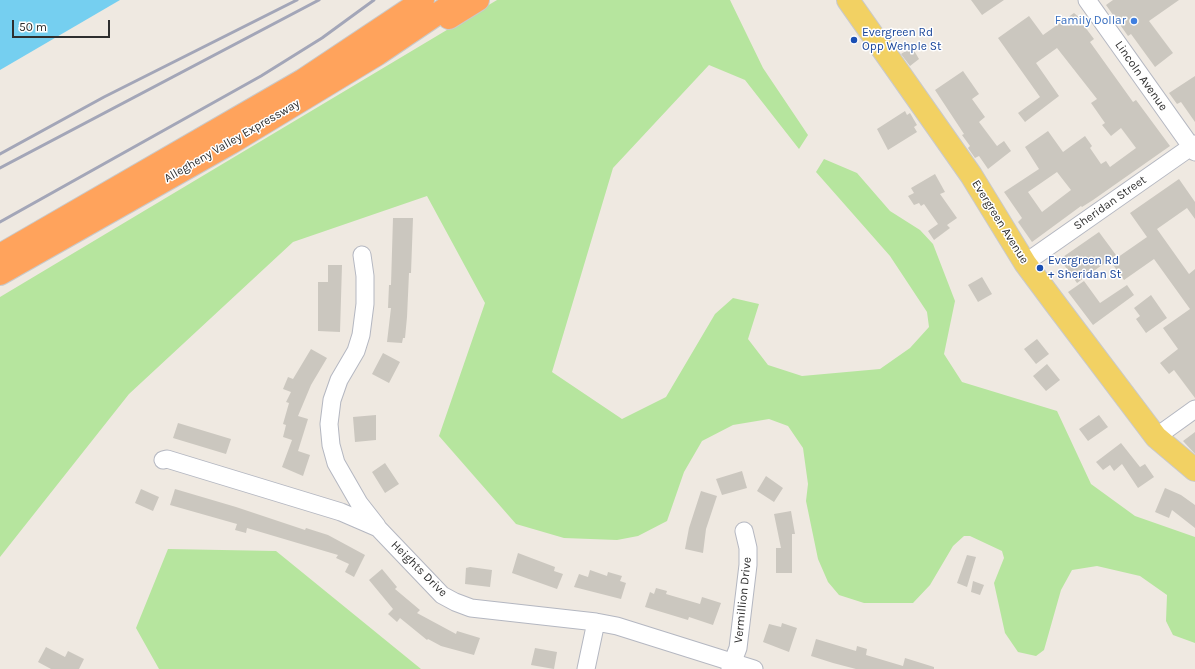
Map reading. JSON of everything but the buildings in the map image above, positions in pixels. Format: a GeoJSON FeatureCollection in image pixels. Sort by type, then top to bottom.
{"type":"FeatureCollection","features":[{"type":"Feature","properties":{"kind":"highway","name":"Allegheny Valley Expressway"},"geometry":{"type":"LineString","coordinates":[[0,255],[303,80],[423,0]]}},
{"type":"Feature","properties":{"kind":"highway","name":"Allegheny Valley Expressway"},"geometry":{"type":"LineString","coordinates":[[0,274],[231,143],[378,54],[458,0]]}},
{"type":"Feature","properties":{"kind":"highway"},"geometry":{"type":"LineString","coordinates":[[378,54],[445,21],[478,0]]}},
{"type":"Feature","properties":{"kind":"main road","name":"Evergreen Avenue"},"geometry":{"type":"LineString","coordinates":[[848,0],[971,175],[1025,263],[1156,437],[1195,470]]}},
{"type":"Feature","properties":{"kind":"street","name":"Lincoln Avenue"},"geometry":{"type":"LineString","coordinates":[[1088,0],[1194,148]]}},
{"type":"Feature","properties":{"kind":"street","name":"Sheridan Street"},"geometry":{"type":"LineString","coordinates":[[1025,263],[1194,148]]}},
{"type":"Feature","properties":{"kind":"street"},"geometry":{"type":"LineString","coordinates":[[362,255],[365,276],[365,304],[361,335],[356,351],[339,380],[332,400],[329,424],[331,445],[336,463],[359,503],[378,528]]}},
{"type":"Feature","properties":{"kind":"street"},"geometry":{"type":"LineString","coordinates":[[1156,437],[1195,410]]}},
{"type":"Feature","properties":{"kind":"street","name":"Heights Drive"},"geometry":{"type":"LineString","coordinates":[[163,460],[167,459],[341,512],[378,528],[436,589],[455,602],[471,608],[596,622],[617,626],[731,666],[754,669]]}},
{"type":"Feature","properties":{"kind":"street","name":"Vermillion Drive"},"geometry":{"type":"LineString","coordinates":[[731,666],[738,648],[748,565],[748,548],[744,531]]}},
{"type":"Feature","properties":{"kind":"street"},"geometry":{"type":"LineString","coordinates":[[586,669],[596,622]]}},
{"type":"Feature","properties":{"kind":"green space"},"geometry":{"type":"Polygon","coordinates":[[[497,0],[730,0],[763,68],[808,135],[799,149],[745,80],[709,65],[613,168],[552,372],[622,419],[666,397],[715,314],[733,298],[759,304],[748,339],[768,365],[802,376],[880,369],[910,348],[929,327],[927,312],[890,256],[816,172],[824,159],[857,173],[890,211],[920,230],[933,244],[955,301],[944,354],[962,382],[1057,411],[1091,484],[1135,516],[1195,537],[1195,643],[1173,635],[1166,621],[1167,595],[1140,576],[1097,566],[1072,570],[1061,590],[1044,650],[1036,656],[1018,652],[1005,633],[994,583],[1004,558],[1002,551],[970,536],[964,536],[953,546],[930,585],[913,603],[864,603],[839,595],[828,582],[818,559],[806,501],[808,484],[803,448],[788,426],[769,419],[733,425],[702,441],[684,472],[667,521],[638,536],[617,540],[564,538],[516,524],[439,436],[485,303],[427,196],[293,242],[129,394],[0,557],[0,297],[497,0]]]}},
{"type":"Feature","properties":{"kind":"green space"},"geometry":{"type":"Polygon","coordinates":[[[168,549],[276,551],[421,669],[159,669],[136,628],[168,549]]]}},
{"type":"Feature","properties":{"kind":"water"},"geometry":{"type":"Polygon","coordinates":[[[0,0],[120,0],[0,70],[0,0]]]}},
{"type":"Feature","properties":{"kind":"railway"},"geometry":{"type":"LineString","coordinates":[[0,154],[104,97],[297,0]]}},
{"type":"Feature","properties":{"kind":"railway"},"geometry":{"type":"LineString","coordinates":[[0,168],[319,0]]}},
{"type":"Feature","properties":{"kind":"railway"},"geometry":{"type":"LineString","coordinates":[[0,222],[261,76],[322,38],[374,0]]}},
{"type":"Feature","properties":{"kind":"place","name":"Family Dollar"},"geometry":{"type":"Point","coordinates":[1134,21]}},
{"type":"Feature","properties":{"kind":"place","name":"Evergreen Rd Opp Wehple St"},"geometry":{"type":"Point","coordinates":[854,40]}},
{"type":"Feature","properties":{"kind":"place","name":"Evergreen Rd + Sheridan St"},"geometry":{"type":"Point","coordinates":[1040,268]}}]}
